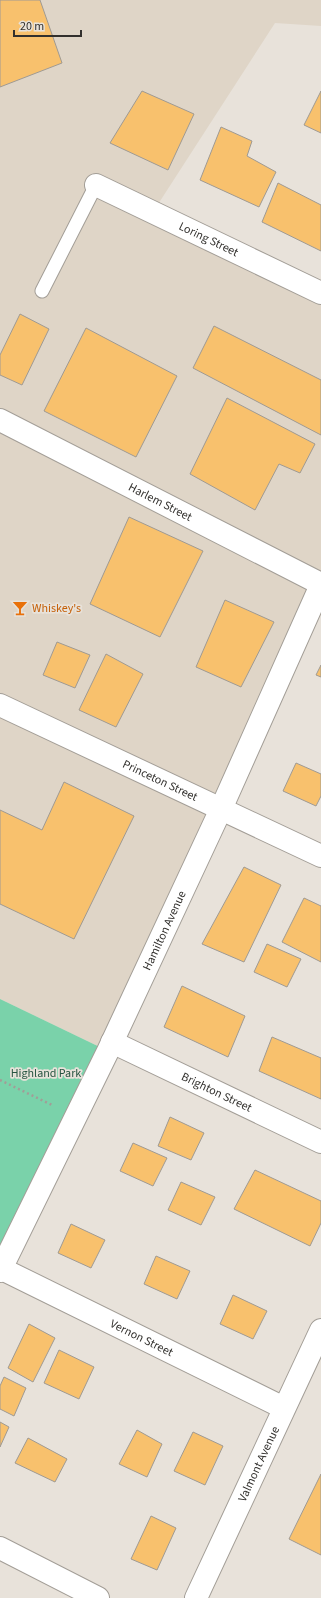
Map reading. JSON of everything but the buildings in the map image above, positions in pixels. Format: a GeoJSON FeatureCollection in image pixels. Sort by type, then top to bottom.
{"type":"FeatureCollection","features":[{"type":"Feature","properties":{"kind":"street","name":"Loring Street"},"geometry":{"type":"LineString","coordinates":[[96,185],[321,293]]}},
{"type":"Feature","properties":{"kind":"street","name":"Harlem Street"},"geometry":{"type":"LineString","coordinates":[[0,420],[321,585]]}},
{"type":"Feature","properties":{"kind":"street","name":"Hamilton Avenue"},"geometry":{"type":"LineString","coordinates":[[0,1270],[112,1042],[221,809],[321,585]]}},
{"type":"Feature","properties":{"kind":"street","name":"Princeton Street"},"geometry":{"type":"LineString","coordinates":[[0,705],[321,856]]}},
{"type":"Feature","properties":{"kind":"street","name":"Brighton Street"},"geometry":{"type":"LineString","coordinates":[[112,1042],[321,1142]]}},
{"type":"Feature","properties":{"kind":"street","name":"Vernon Street"},"geometry":{"type":"LineString","coordinates":[[0,1270],[284,1408]]}},
{"type":"Feature","properties":{"kind":"street","name":"Valmont Avenue"},"geometry":{"type":"LineString","coordinates":[[196,1598],[321,1330]]}},
{"type":"Feature","properties":{"kind":"street"},"geometry":{"type":"LineString","coordinates":[[0,1548],[98,1598]]}},
{"type":"Feature","properties":{"kind":"lane"},"geometry":{"type":"LineString","coordinates":[[42,291],[96,185]]}},
{"type":"Feature","properties":{"kind":"path"},"geometry":{"type":"LineString","coordinates":[[0,1080],[54,1106]]}},
{"type":"Feature","properties":{"kind":"shaded area"},"geometry":{"type":"Polygon","coordinates":[[[0,0],[321,0],[321,26],[275,23],[153,212],[321,293],[321,585],[108,1051],[0,999],[0,0]]]}},
{"type":"Feature","properties":{"kind":"green space","name":"Highland Park"},"geometry":{"type":"Polygon","coordinates":[[[0,999],[108,1051],[0,1268],[0,999]]]}},
{"type":"Feature","properties":{"kind":"place","name":"Whiskey's"},"geometry":{"type":"Point","coordinates":[20,608]}}]}
